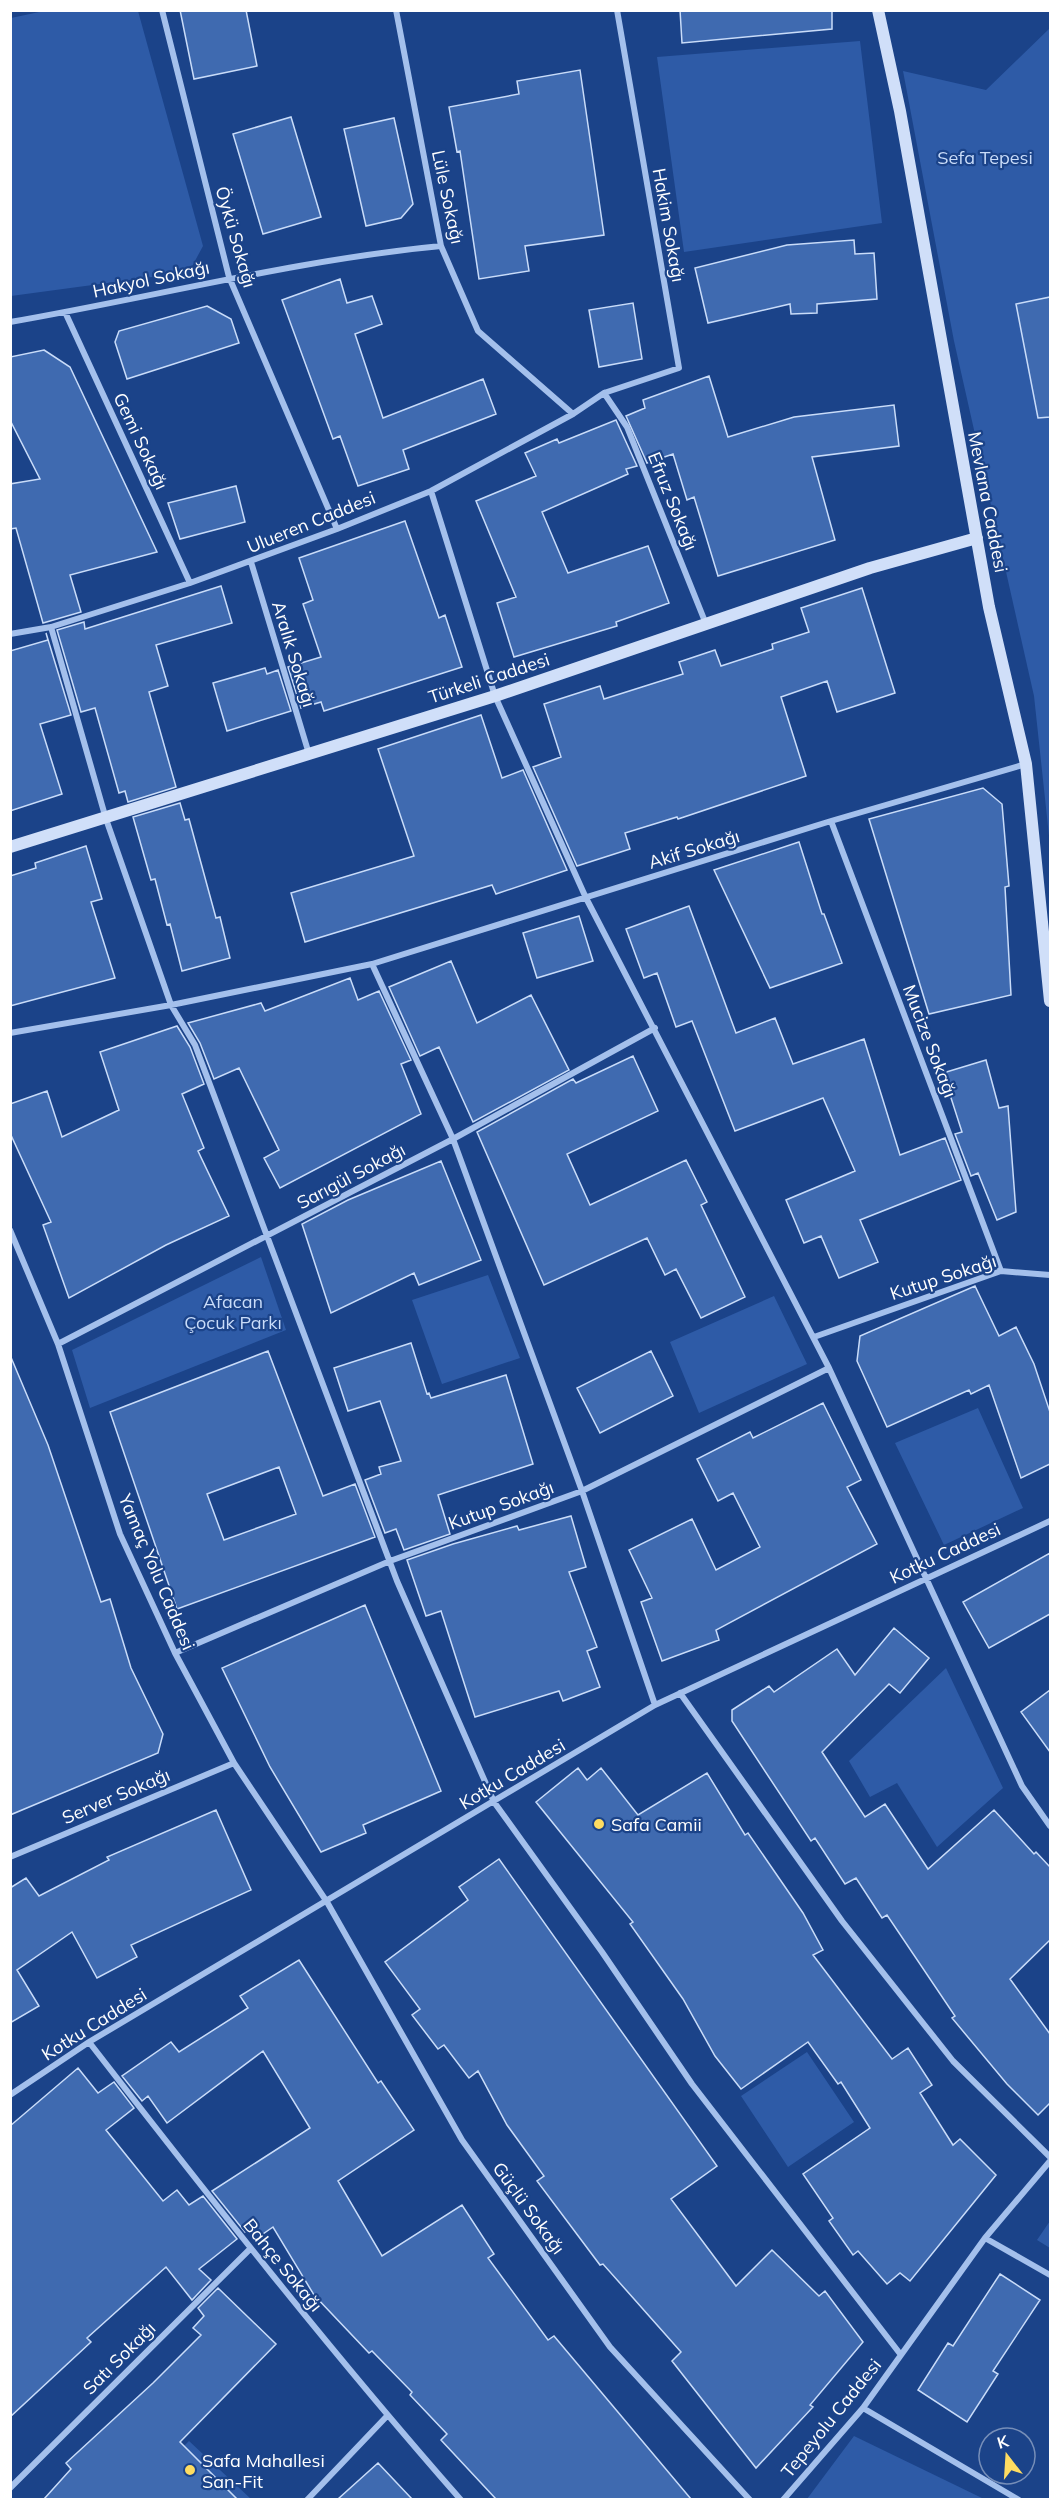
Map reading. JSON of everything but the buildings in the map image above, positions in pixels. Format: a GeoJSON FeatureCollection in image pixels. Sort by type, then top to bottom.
{"type":"FeatureCollection","features":[{"type":"Feature","properties":{"kind":"street","name":"Öykü Sokağı"},"geometry":{"type":"LineString","coordinates":[[162,10],[229,278],[337,529]]}},
{"type":"Feature","properties":{"kind":"street","name":"Lüle Sokağı"},"geometry":{"type":"LineString","coordinates":[[396,10],[441,246],[478,331],[573,414]]}},
{"type":"Feature","properties":{"kind":"street","name":"Hakim Sokağı"},"geometry":{"type":"LineString","coordinates":[[604,393],[679,368],[617,10]]}},
{"type":"Feature","properties":{"kind":"street","name":"Mevlana Caddesi"},"geometry":{"type":"LineString","coordinates":[[878,10],[900,111],[957,441],[989,607],[1026,764],[1050,1001]]}},
{"type":"Feature","properties":{"kind":"street","name":"Hakyol Sokağı"},"geometry":{"type":"LineString","coordinates":[[10,322],[229,278],[375,252],[441,246]]}},
{"type":"Feature","properties":{"kind":"street","name":"Gemi Sokağı"},"geometry":{"type":"LineString","coordinates":[[65,312],[190,583]]}},
{"type":"Feature","properties":{"kind":"street","name":"Ulueren Caddesi"},"geometry":{"type":"LineString","coordinates":[[10,634],[51,627],[190,583],[251,562],[432,491],[573,414],[604,393]]}},
{"type":"Feature","properties":{"kind":"street","name":"Efruz Sokağı"},"geometry":{"type":"LineString","coordinates":[[604,393],[627,426],[706,624]]}},
{"type":"Feature","properties":{"kind":"street"},"geometry":{"type":"LineString","coordinates":[[432,491],[495,696],[586,898],[814,1337],[1022,1786],[1050,1826]]}},
{"type":"Feature","properties":{"kind":"street","name":"Türkeli Caddesi"},"geometry":{"type":"LineString","coordinates":[[10,847],[106,819],[495,696],[870,568],[977,538]]}},
{"type":"Feature","properties":{"kind":"street","name":"Aralık Sokağı"},"geometry":{"type":"LineString","coordinates":[[251,562],[309,754]]}},
{"type":"Feature","properties":{"kind":"street"},"geometry":{"type":"LineString","coordinates":[[51,627],[106,819],[171,1005],[195,1045],[390,1561],[494,1802],[602,1952],[692,2084],[901,2355]]}},
{"type":"Feature","properties":{"kind":"street","name":"Akif Sokağı"},"geometry":{"type":"LineString","coordinates":[[10,1033],[171,1005],[372,964],[831,821],[1026,764]]}},
{"type":"Feature","properties":{"kind":"street","name":"Mucize Sokağı"},"geometry":{"type":"LineString","coordinates":[[831,821],[1001,1271]]}},
{"type":"Feature","properties":{"kind":"street"},"geometry":{"type":"LineString","coordinates":[[372,964],[453,1139],[582,1491],[655,1705]]}},
{"type":"Feature","properties":{"kind":"street","name":"Sarıgül Sokağı"},"geometry":{"type":"LineString","coordinates":[[58,1344],[268,1237],[655,1028]]}},
{"type":"Feature","properties":{"kind":"street","name":"Yamaç Yolu Caddesi"},"geometry":{"type":"LineString","coordinates":[[10,1230],[58,1344],[120,1534],[175,1653],[234,1763],[327,1902]]}},
{"type":"Feature","properties":{"kind":"street","name":"Kutup Sokağı"},"geometry":{"type":"LineString","coordinates":[[814,1337],[1001,1271],[1050,1275]]}},
{"type":"Feature","properties":{"kind":"street","name":"Kutup Sokağı"},"geometry":{"type":"LineString","coordinates":[[175,1653],[390,1561],[582,1491],[829,1368]]}},
{"type":"Feature","properties":{"kind":"street","name":"Kotku Caddesi"},"geometry":{"type":"LineString","coordinates":[[10,2095],[89,2042],[655,1705],[1050,1521]]}},
{"type":"Feature","properties":{"kind":"street"},"geometry":{"type":"LineString","coordinates":[[680,1693],[842,1921],[952,2061],[1050,2159]]}},
{"type":"Feature","properties":{"kind":"street","name":"Server Sokağı"},"geometry":{"type":"LineString","coordinates":[[10,1857],[234,1763]]}},
{"type":"Feature","properties":{"kind":"street","name":"Güçlü Sokağı"},"geometry":{"type":"LineString","coordinates":[[327,1902],[462,2140],[610,2347],[750,2499]]}},
{"type":"Feature","properties":{"kind":"street","name":"Bahçe Sokağı"},"geometry":{"type":"LineString","coordinates":[[89,2042],[250,2249],[387,2416],[461,2499]]}},
{"type":"Feature","properties":{"kind":"street","name":"Tepeyolu Caddesi"},"geometry":{"type":"LineString","coordinates":[[783,2499],[863,2408],[985,2238],[1050,2159]]}},
{"type":"Feature","properties":{"kind":"street"},"geometry":{"type":"LineString","coordinates":[[985,2238],[1050,2275]]}},
{"type":"Feature","properties":{"kind":"street","name":"Satı Sokağı"},"geometry":{"type":"LineString","coordinates":[[10,2488],[250,2249]]}},
{"type":"Feature","properties":{"kind":"street"},"geometry":{"type":"LineString","coordinates":[[863,2408],[1018,2499]]}},
{"type":"Feature","properties":{"kind":"street"},"geometry":{"type":"LineString","coordinates":[[307,2499],[387,2416]]}},
{"type":"Feature","properties":{"kind":"green space"},"geometry":{"type":"Polygon","coordinates":[[[44,11],[138,11],[203,246],[189,272],[11,296],[11,18],[44,11]]]}},
{"type":"Feature","properties":{"kind":"green space","name":"Sefa Tepesi"},"geometry":{"type":"Polygon","coordinates":[[[1050,28],[1050,845],[1034,696],[954,341],[903,71],[986,90],[1050,28]]]}},
{"type":"Feature","properties":{"kind":"green space"},"geometry":{"type":"Polygon","coordinates":[[[860,41],[882,223],[684,252],[657,57],[860,41]]]}},
{"type":"Feature","properties":{"kind":"green space","name":"Afacan Çocuk Parkı"},"geometry":{"type":"Polygon","coordinates":[[[261,1257],[286,1330],[90,1408],[72,1350],[261,1257]]]}},
{"type":"Feature","properties":{"kind":"green space"},"geometry":{"type":"Polygon","coordinates":[[[488,1275],[520,1358],[442,1384],[412,1300],[488,1275]]]}},
{"type":"Feature","properties":{"kind":"green space"},"geometry":{"type":"Polygon","coordinates":[[[774,1296],[807,1364],[699,1413],[670,1342],[774,1296]]]}},
{"type":"Feature","properties":{"kind":"green space"},"geometry":{"type":"Polygon","coordinates":[[[978,1408],[1023,1508],[944,1545],[895,1443],[978,1408]]]}},
{"type":"Feature","properties":{"kind":"green space"},"geometry":{"type":"Polygon","coordinates":[[[946,1668],[1003,1788],[937,1847],[897,1783],[870,1797],[849,1761],[946,1668]]]}},
{"type":"Feature","properties":{"kind":"green space"},"geometry":{"type":"Polygon","coordinates":[[[807,2052],[854,2122],[788,2167],[741,2096],[807,2052]]]}},
{"type":"Feature","properties":{"kind":"green space"},"geometry":{"type":"Polygon","coordinates":[[[1050,2221],[1050,2248],[1037,2240],[1050,2221]]]}},
{"type":"Feature","properties":{"kind":"green space"},"geometry":{"type":"Polygon","coordinates":[[[854,2436],[984,2499],[807,2499],[854,2436]]]}},
{"type":"Feature","properties":{"kind":"green space","name":"Safa Mahallesi San-Fit"},"geometry":{"type":"Polygon","coordinates":[[[189,2441],[251,2499],[130,2500],[189,2441]]]}},
{"type":"Feature","properties":{"kind":"place","name":"Safa Camii"},"geometry":{"type":"Point","coordinates":[599,1824]}},
{"type":"Feature","properties":{"kind":"place","name":"Safa Mahallesi San-Fit"},"geometry":{"type":"Point","coordinates":[190,2470]}}]}
